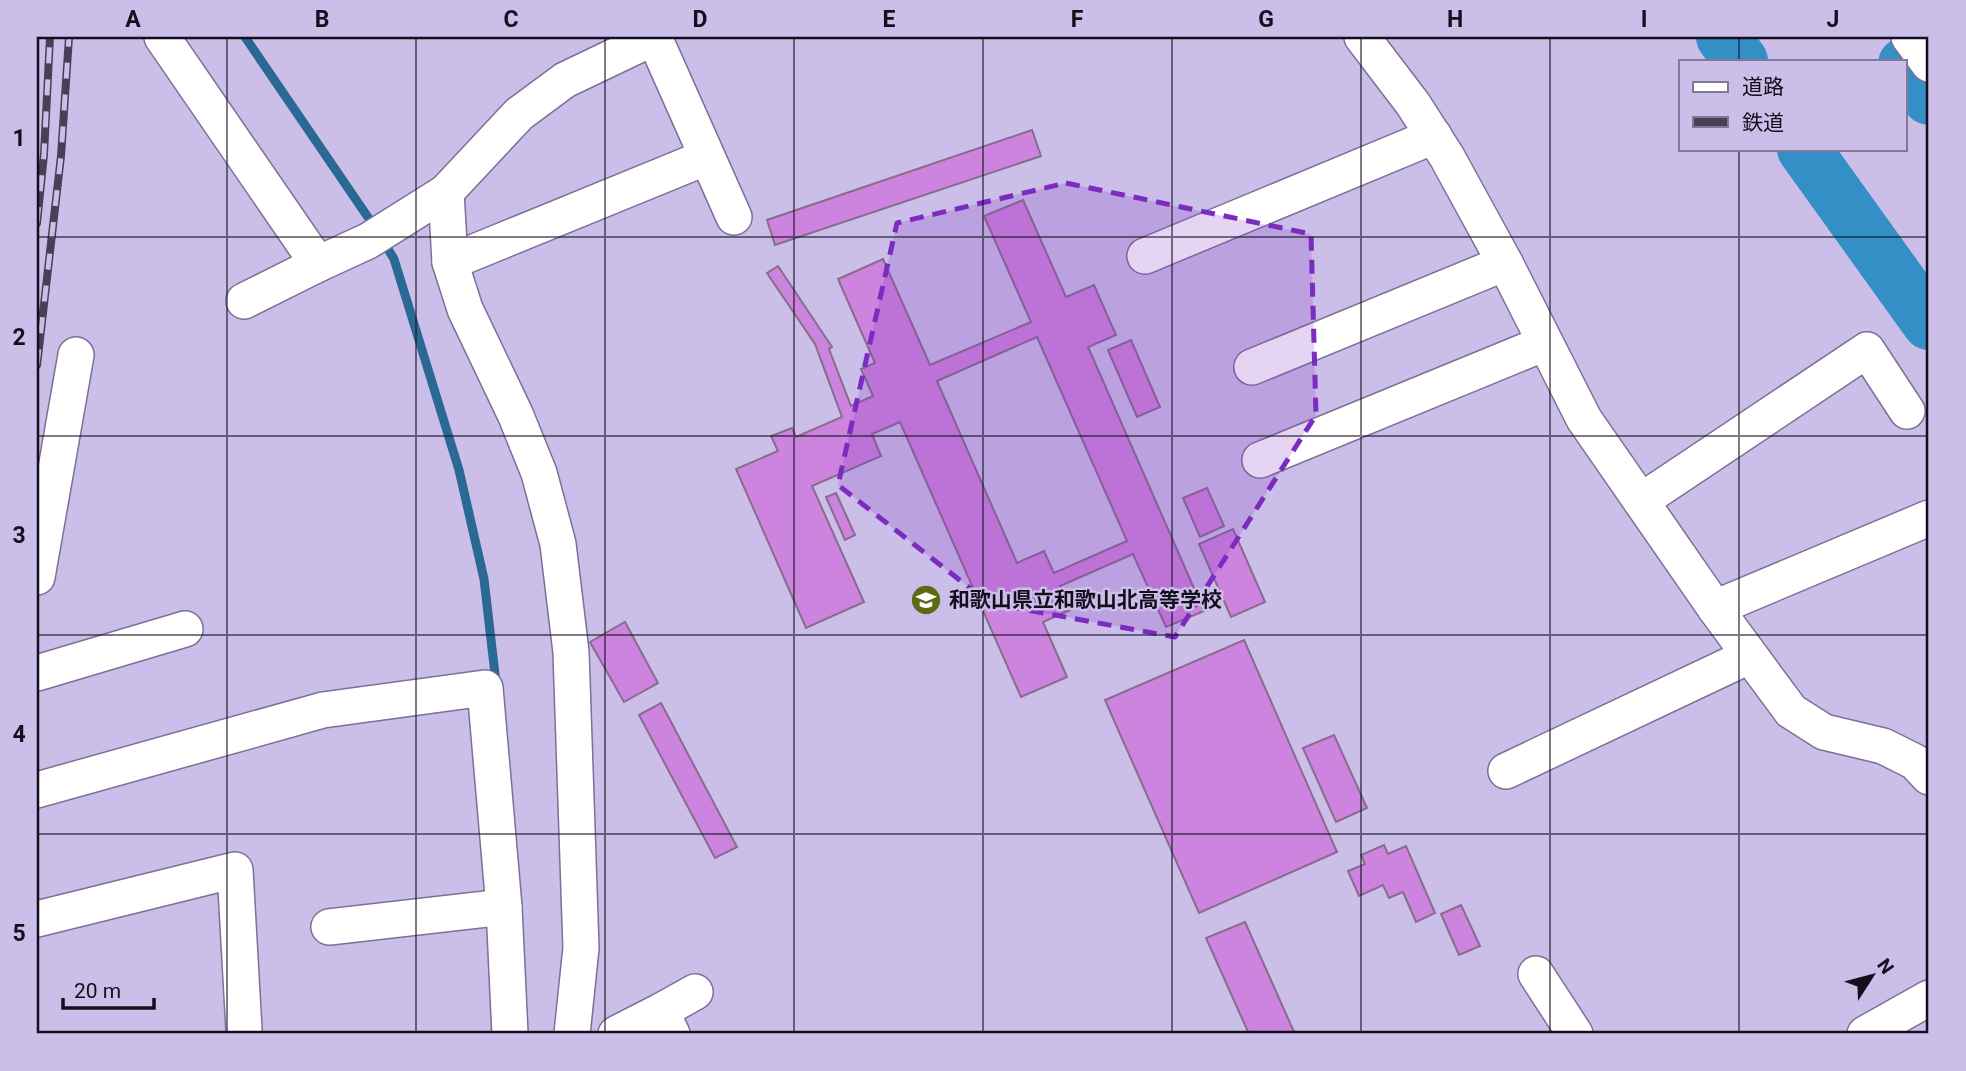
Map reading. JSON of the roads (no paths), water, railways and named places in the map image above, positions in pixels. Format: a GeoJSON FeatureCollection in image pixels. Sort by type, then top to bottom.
{"type":"FeatureCollection","features":[{"type":"Feature","properties":{"kind":"street"},"geometry":{"type":"LineString","coordinates":[[162,37],[318,264]]}},
{"type":"Feature","properties":{"kind":"street"},"geometry":{"type":"LineString","coordinates":[[244,301],[378,235],[446,192],[528,107],[565,80],[654,37],[734,217]]}},
{"type":"Feature","properties":{"kind":"street"},"geometry":{"type":"LineString","coordinates":[[1362,37],[1434,136],[1505,263],[1584,419],[1749,656],[1791,711],[1824,732],[1883,746],[1915,762],[1929,778]]}},
{"type":"Feature","properties":{"kind":"street"},"geometry":{"type":"LineString","coordinates":[[1909,37],[1929,64]]}},
{"type":"Feature","properties":{"kind":"street"},"geometry":{"type":"LineString","coordinates":[[1145,256],[1434,136]]}},
{"type":"Feature","properties":{"kind":"street"},"geometry":{"type":"LineString","coordinates":[[450,262],[708,157]]}},
{"type":"Feature","properties":{"kind":"street"},"geometry":{"type":"LineString","coordinates":[[446,192],[450,262],[465,309],[516,415],[539,472],[558,544],[570,652],[581,948],[572,1034]]}},
{"type":"Feature","properties":{"kind":"street"},"geometry":{"type":"LineString","coordinates":[[1252,367],[1505,263]]}},
{"type":"Feature","properties":{"kind":"street"},"geometry":{"type":"LineString","coordinates":[[1260,460],[1545,343]]}},
{"type":"Feature","properties":{"kind":"street"},"geometry":{"type":"LineString","coordinates":[[1641,501],[1867,349],[1907,411]]}},
{"type":"Feature","properties":{"kind":"street"},"geometry":{"type":"LineString","coordinates":[[37,577],[76,355]]}},
{"type":"Feature","properties":{"kind":"street"},"geometry":{"type":"LineString","coordinates":[[1715,608],[1929,518]]}},
{"type":"Feature","properties":{"kind":"street"},"geometry":{"type":"LineString","coordinates":[[37,673],[185,629]]}},
{"type":"Feature","properties":{"kind":"street"},"geometry":{"type":"LineString","coordinates":[[1506,771],[1749,656]]}},
{"type":"Feature","properties":{"kind":"street"},"geometry":{"type":"LineString","coordinates":[[37,790],[323,710],[485,688],[504,907],[510,1034]]}},
{"type":"Feature","properties":{"kind":"street"},"geometry":{"type":"LineString","coordinates":[[37,919],[235,870],[244,1030]]}},
{"type":"Feature","properties":{"kind":"street"},"geometry":{"type":"LineString","coordinates":[[329,927],[504,907]]}},
{"type":"Feature","properties":{"kind":"street"},"geometry":{"type":"LineString","coordinates":[[1536,974],[1575,1034]]}},
{"type":"Feature","properties":{"kind":"street"},"geometry":{"type":"LineString","coordinates":[[616,1034],[667,1022],[695,992]]}},
{"type":"Feature","properties":{"kind":"street"},"geometry":{"type":"LineString","coordinates":[[1865,1034],[1929,998]]}},
{"type":"Feature","properties":{"kind":"waterway"},"geometry":{"type":"LineString","coordinates":[[245,37],[376,229]]}},
{"type":"Feature","properties":{"kind":"waterway"},"geometry":{"type":"LineString","coordinates":[[1723,37],[1740,60]]}},
{"type":"Feature","properties":{"kind":"waterway"},"geometry":{"type":"LineString","coordinates":[[1906,65],[1929,98]]}},
{"type":"Feature","properties":{"kind":"waterway"},"geometry":{"type":"LineString","coordinates":[[1805,150],[1929,323]]}},
{"type":"Feature","properties":{"kind":"waterway"},"geometry":{"type":"LineString","coordinates":[[383,241],[394,259],[459,470],[484,579],[496,683]]}},
{"type":"Feature","properties":{"kind":"railway"},"geometry":{"type":"LineString","coordinates":[[37,223],[44,154],[50,37]]}},
{"type":"Feature","properties":{"kind":"railway"},"geometry":{"type":"LineString","coordinates":[[37,365],[61,156],[69,37]]}},
{"type":"Feature","properties":{"kind":"place","name":"和歌山県立和歌山北高等学校"},"geometry":{"type":"Point","coordinates":[926,600]}}]}
